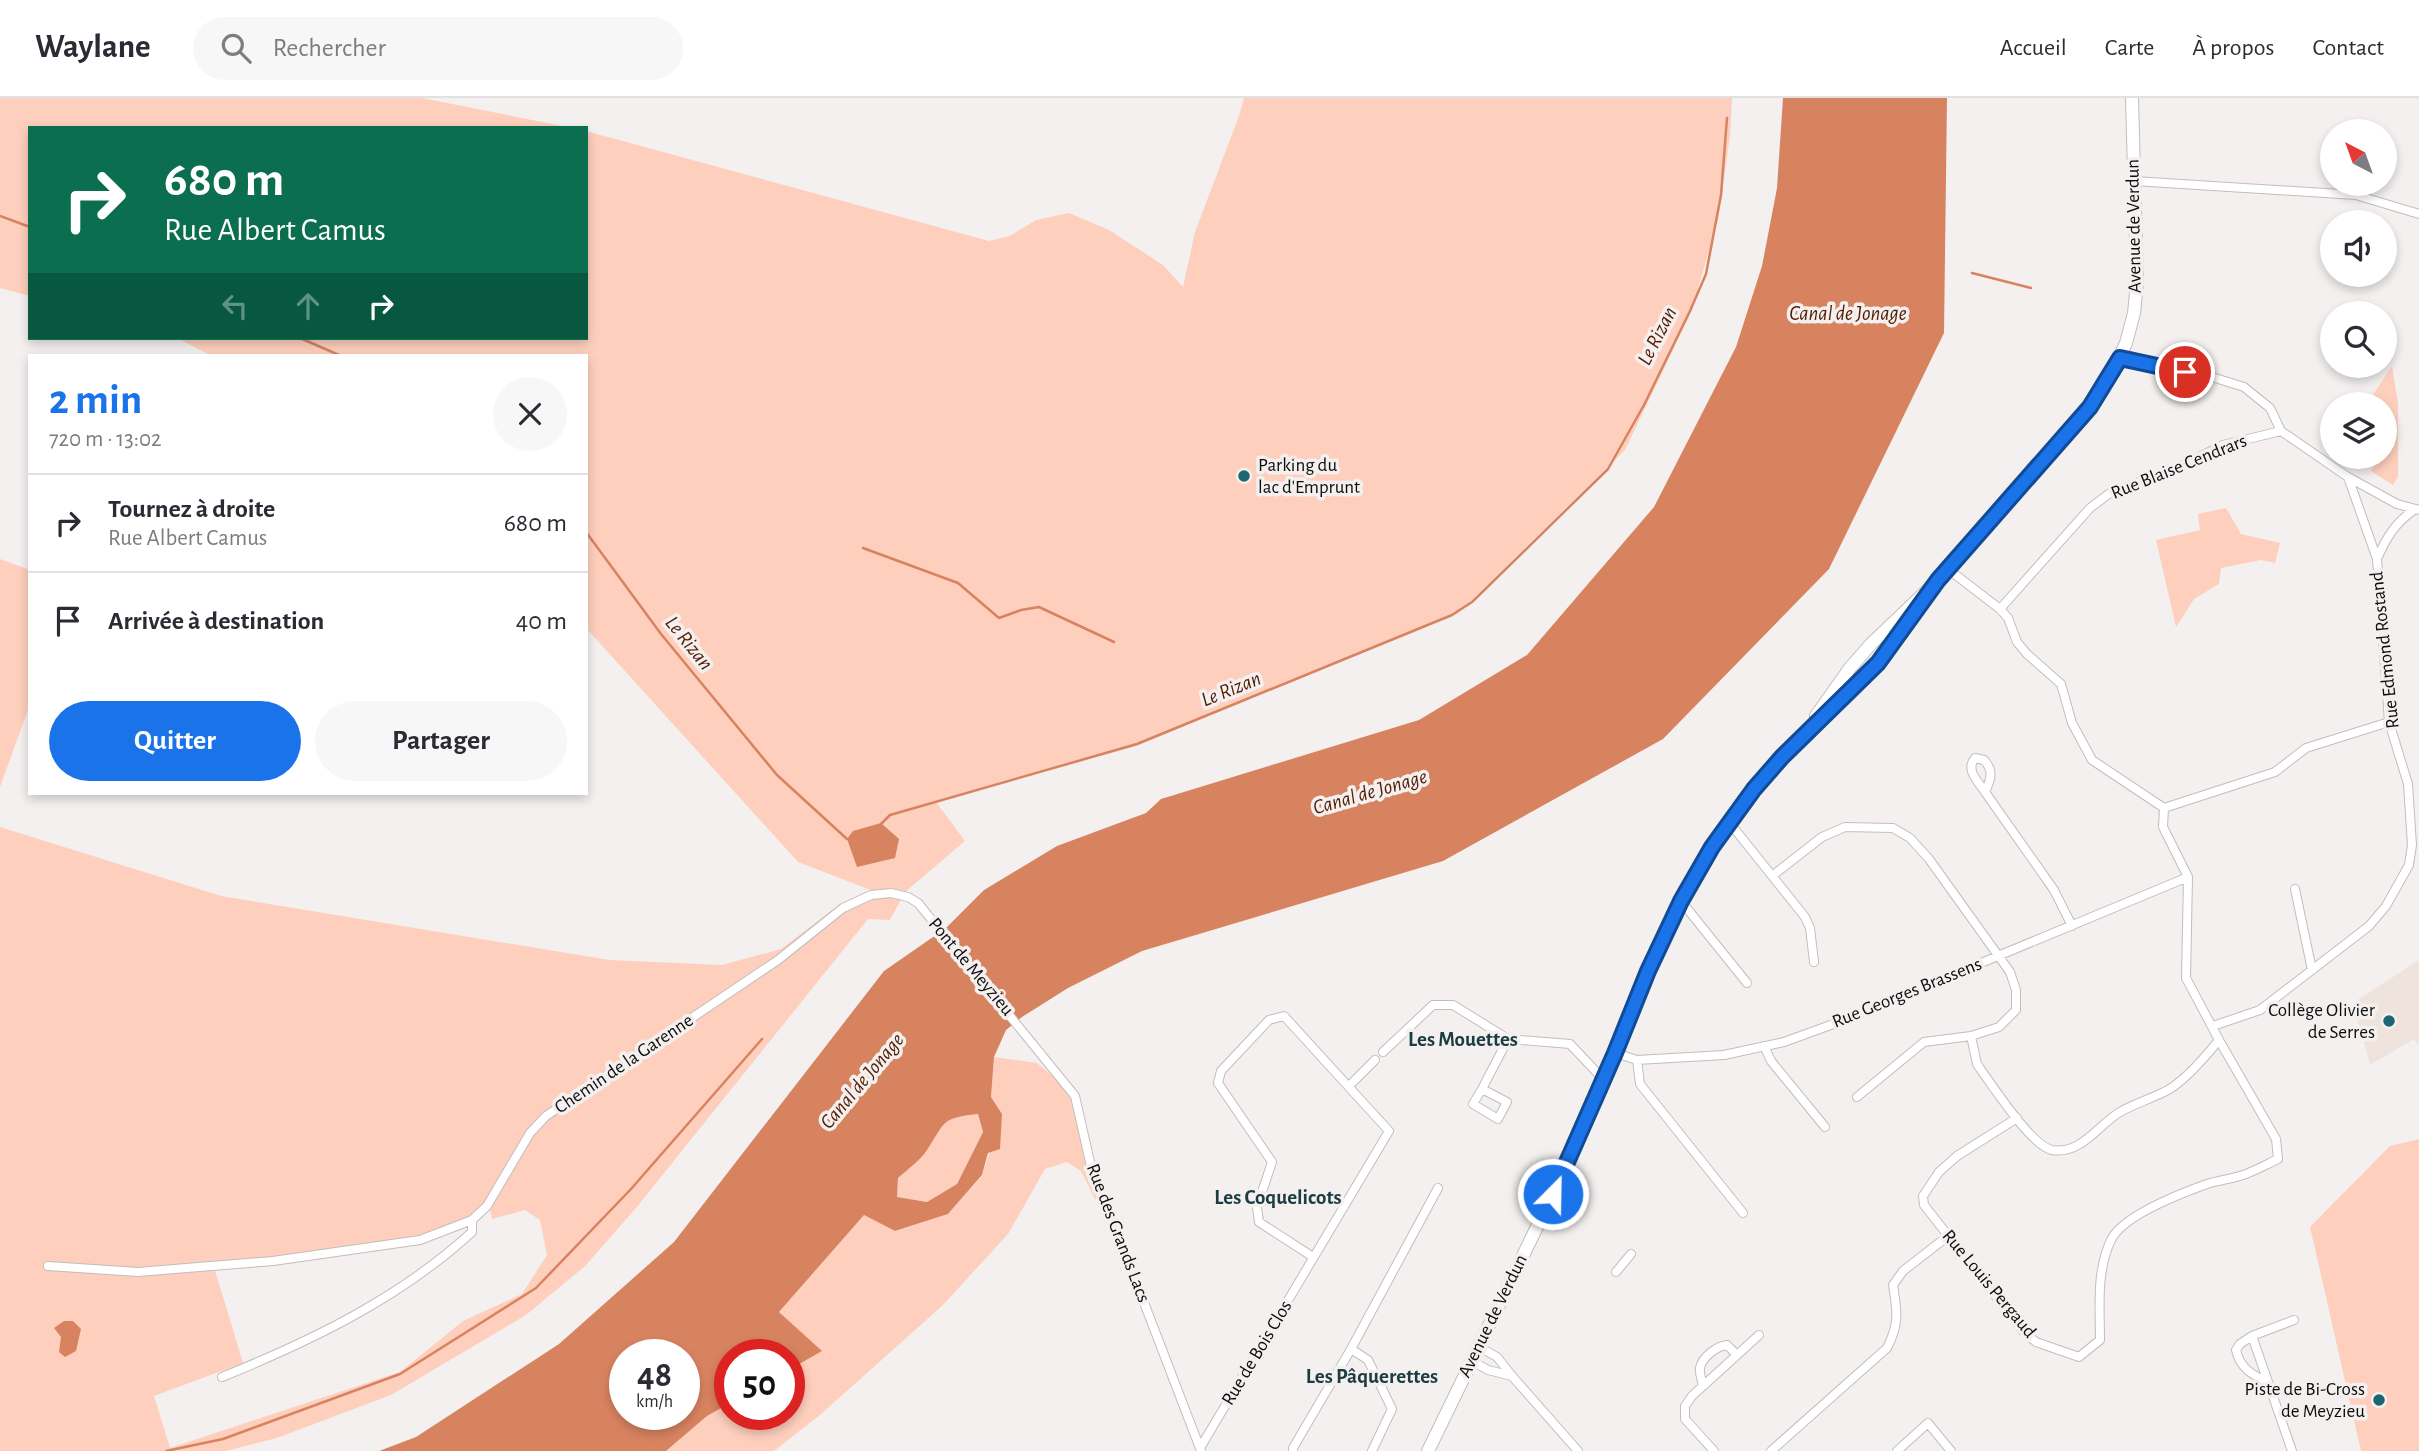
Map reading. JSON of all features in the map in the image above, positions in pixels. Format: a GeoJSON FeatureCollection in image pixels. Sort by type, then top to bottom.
{"type":"FeatureCollection","features":[{"type":"Feature","properties":{"kind":"main road","name":"Avenue de Verdun"},"geometry":{"type":"LineString","coordinates":[[1428,1451],[1553,1194],[1648,971],[1681,901],[1712,847],[1754,789],[1797,742],[1850,668],[1871,644],[1938,580],[2090,407],[2120,358],[2134,313],[2137,283],[2132,98]]}},
{"type":"Feature","properties":{"kind":"street"},"geometry":{"type":"LineString","coordinates":[[2134,181],[2356,195],[2419,214]]}},
{"type":"Feature","properties":{"kind":"street"},"geometry":{"type":"LineString","coordinates":[[2120,358],[2213,377],[2244,387],[2270,408],[2281,430],[2348,477],[2397,504],[2416,510]]}},
{"type":"Feature","properties":{"kind":"street","name":"Rue Blaise Cendrars"},"geometry":{"type":"LineString","coordinates":[[2000,609],[2090,508],[2110,493],[2179,467],[2224,445],[2281,430]]}},
{"type":"Feature","properties":{"kind":"street","name":"Rue Edmond Rostand"},"geometry":{"type":"LineString","coordinates":[[2213,1026],[2260,1010],[2369,926],[2386,906],[2409,865],[2412,845],[2408,784],[2389,722],[2377,559],[2348,477]]}},
{"type":"Feature","properties":{"kind":"street","name":"Rue Edmond Rostand"},"geometry":{"type":"LineString","coordinates":[[2377,559],[2385,540],[2398,521],[2416,510]]}},
{"type":"Feature","properties":{"kind":"street"},"geometry":{"type":"LineString","coordinates":[[1948,569],[2000,609],[2008,618],[2017,642],[2061,684],[2072,723],[2092,760],[2164,808]]}},
{"type":"Feature","properties":{"kind":"street"},"geometry":{"type":"LineString","coordinates":[[2164,808],[2275,772],[2306,748],[2389,722]]}},
{"type":"Feature","properties":{"kind":"street"},"geometry":{"type":"LineString","coordinates":[[1985,792],[2054,890],[2072,926]]}},
{"type":"Feature","properties":{"kind":"street"},"geometry":{"type":"LineString","coordinates":[[1972,1036],[1977,1064],[2037,1142],[2051,1150],[2068,1149],[2085,1141],[2119,1112],[2168,1091],[2209,1053],[2219,1040],[2186,978],[2188,877],[2163,827],[2164,808]]}},
{"type":"Feature","properties":{"kind":"street"},"geometry":{"type":"LineString","coordinates":[[1729,822],[1805,916],[1810,928],[1814,962]]}},
{"type":"Feature","properties":{"kind":"street"},"geometry":{"type":"LineString","coordinates":[[1772,876],[1822,837],[1845,827],[1893,828],[1910,838],[1930,859],[2010,972],[2017,990],[2016,1010],[1999,1027],[1972,1036],[1924,1042],[1857,1097]]}},
{"type":"Feature","properties":{"kind":"street"},"geometry":{"type":"LineString","coordinates":[[2409,865],[2419,866]]}},
{"type":"Feature","properties":{"kind":"street","name":"Rue Georges Brassens"},"geometry":{"type":"LineString","coordinates":[[1615,1053],[1637,1060],[1724,1055],[1784,1042],[1839,1022],[2188,877]]}},
{"type":"Feature","properties":{"kind":"street"},"geometry":{"type":"LineString","coordinates":[[2295,889],[2312,970]]}},
{"type":"Feature","properties":{"kind":"street","name":"Chemin de la Garenne"},"geometry":{"type":"LineString","coordinates":[[222,1377],[288,1350],[349,1319],[408,1284],[448,1254],[472,1231],[472,1220],[486,1206],[530,1133],[546,1116],[778,960],[843,908],[871,895],[891,893],[908,897],[924,910]]}},
{"type":"Feature","properties":{"kind":"street"},"geometry":{"type":"LineString","coordinates":[[1681,901],[1747,983]]}},
{"type":"Feature","properties":{"kind":"street","name":"Pont de Meyzieu"},"geometry":{"type":"LineString","coordinates":[[924,910],[1018,1025]]}},
{"type":"Feature","properties":{"kind":"street"},"geometry":{"type":"LineString","coordinates":[[1383,1052],[1433,1005],[1453,1006],[1508,1039],[1570,1044],[1603,1079]]}},
{"type":"Feature","properties":{"kind":"street","name":"Rue de Bois Clos"},"geometry":{"type":"LineString","coordinates":[[1201,1450],[1389,1131],[1284,1016],[1269,1020],[1221,1071],[1218,1083],[1272,1162],[1257,1207],[1259,1222],[1313,1257]]}},
{"type":"Feature","properties":{"kind":"street","name":"Rue des Grands Lacs"},"geometry":{"type":"LineString","coordinates":[[1018,1025],[1074,1096],[1090,1162],[1201,1450]]}},
{"type":"Feature","properties":{"kind":"street"},"geometry":{"type":"LineString","coordinates":[[1482,1089],[1508,1039]]}},
{"type":"Feature","properties":{"kind":"street","name":"Rue Louis Pergaud"},"geometry":{"type":"LineString","coordinates":[[2017,1118],[1956,1156],[1923,1195],[1924,1205],[2024,1331],[2036,1342],[2079,1357],[2100,1340],[2099,1288],[2103,1264],[2112,1238],[2124,1224],[2148,1210],[2208,1184],[2245,1174],[2278,1159],[2276,1139],[2219,1040]]}},
{"type":"Feature","properties":{"kind":"street"},"geometry":{"type":"LineString","coordinates":[[1764,1046],[1771,1061],[1825,1128]]}},
{"type":"Feature","properties":{"kind":"street"},"geometry":{"type":"LineString","coordinates":[[1349,1086],[1376,1060]]}},
{"type":"Feature","properties":{"kind":"street"},"geometry":{"type":"LineString","coordinates":[[1637,1060],[1640,1084],[1744,1213]]}},
{"type":"Feature","properties":{"kind":"street"},"geometry":{"type":"LineString","coordinates":[[1293,1451],[1438,1188]]}},
{"type":"Feature","properties":{"kind":"street"},"geometry":{"type":"LineString","coordinates":[[48,1266],[138,1272],[273,1261],[420,1240],[472,1220]]}},
{"type":"Feature","properties":{"kind":"street"},"geometry":{"type":"LineString","coordinates":[[1771,1451],[1887,1348],[1897,1329],[1893,1285],[1903,1271],[1948,1236]]}},
{"type":"Feature","properties":{"kind":"street"},"geometry":{"type":"LineString","coordinates":[[1616,1272],[1631,1254]]}},
{"type":"Feature","properties":{"kind":"street"},"geometry":{"type":"LineString","coordinates":[[2268,1382],[2244,1368],[2236,1350],[2240,1343],[2252,1336],[2294,1320]]}},
{"type":"Feature","properties":{"kind":"street"},"geometry":{"type":"LineString","coordinates":[[1714,1451],[1685,1419],[1685,1406],[1759,1335]]}},
{"type":"Feature","properties":{"kind":"street"},"geometry":{"type":"LineString","coordinates":[[2252,1336],[2292,1451]]}},
{"type":"Feature","properties":{"kind":"street"},"geometry":{"type":"LineString","coordinates":[[1703,1386],[1700,1369],[1704,1359],[1722,1345],[1727,1345],[1737,1355]]}},
{"type":"Feature","properties":{"kind":"street"},"geometry":{"type":"LineString","coordinates":[[1479,1347],[1497,1357],[1578,1451]]}},
{"type":"Feature","properties":{"kind":"street"},"geometry":{"type":"LineString","coordinates":[[1351,1349],[1368,1360],[1392,1409],[1372,1451]]}},
{"type":"Feature","properties":{"kind":"street"},"geometry":{"type":"LineString","coordinates":[[1472,1361],[1488,1370],[1512,1377]]}},
{"type":"Feature","properties":{"kind":"street"},"geometry":{"type":"LineString","coordinates":[[1897,1451],[1928,1423],[1951,1451]]}},
{"type":"Feature","properties":{"kind":"shaded area"},"geometry":{"type":"Polygon","coordinates":[[[0,98],[422,98],[562,126],[28,126],[28,295],[0,288],[0,98]]]}},
{"type":"Feature","properties":{"kind":"shaded area"},"geometry":{"type":"Polygon","coordinates":[[[1244,98],[1732,98],[1730,136],[1718,220],[1691,312],[1625,450],[1457,614],[1136,746],[936,802],[965,841],[905,892],[890,920],[868,919],[636,1208],[585,1266],[526,1315],[391,1395],[277,1438],[226,1451],[0,1451],[0,827],[221,896],[609,960],[722,965],[781,949],[840,904],[871,890],[798,862],[588,630],[588,354],[208,354],[181,340],[588,340],[588,132],[989,241],[1010,236],[1036,220],[1069,213],[1109,230],[1163,265],[1183,287],[1195,232],[1244,98]],[[490,1208],[464,1228],[430,1240],[214,1267],[243,1363],[154,1396],[170,1448],[400,1372],[463,1321],[522,1294],[547,1255],[540,1220],[525,1210],[492,1219],[490,1208]]]}},
{"type":"Feature","properties":{"kind":"shaded area"},"geometry":{"type":"Polygon","coordinates":[[[2384,378],[2394,378],[2396,392],[2375,392],[2384,378]]]}},
{"type":"Feature","properties":{"kind":"shaded area"},"geometry":{"type":"Polygon","coordinates":[[[2397,397],[2398,477],[2393,485],[2371,471],[2397,469],[2397,397]]]}},
{"type":"Feature","properties":{"kind":"shaded area"},"geometry":{"type":"Polygon","coordinates":[[[2226,508],[2241,534],[2280,543],[2275,563],[2261,560],[2221,568],[2219,584],[2194,599],[2176,627],[2156,540],[2200,530],[2198,514],[2226,508]]]}},
{"type":"Feature","properties":{"kind":"shaded area"},"geometry":{"type":"Polygon","coordinates":[[[0,559],[28,569],[28,710],[0,787],[0,559]]]}},
{"type":"Feature","properties":{"kind":"shaded area","name":"Collège Olivier de Serres"},"geometry":{"type":"Polygon","coordinates":[[[2419,960],[2419,1047],[2414,1039],[2370,1065],[2353,1003],[2419,960]]]}},
{"type":"Feature","properties":{"kind":"shaded area"},"geometry":{"type":"Polygon","coordinates":[[[994,1057],[1037,1063],[1054,1077],[1071,1099],[1086,1162],[1102,1202],[1096,1201],[1081,1171],[1067,1162],[1045,1169],[1008,1234],[943,1305],[805,1427],[805,1361],[822,1351],[779,1312],[864,1215],[896,1231],[948,1214],[982,1176],[1002,1114],[991,1097],[994,1057]]]}},
{"type":"Feature","properties":{"kind":"shaded area"},"geometry":{"type":"Polygon","coordinates":[[[978,1114],[983,1132],[957,1184],[927,1202],[897,1197],[898,1178],[921,1158],[941,1127],[957,1117],[978,1114]]]}},
{"type":"Feature","properties":{"kind":"shaded area"},"geometry":{"type":"Polygon","coordinates":[[[2419,1139],[2419,1451],[2361,1451],[2310,1227],[2390,1146],[2419,1139]]]}},
{"type":"Feature","properties":{"kind":"shaded area"},"geometry":{"type":"Polygon","coordinates":[[[714,1412],[714,1430],[801,1430],[774,1451],[666,1451],[691,1430],[700,1430],[700,1422],[714,1412]]]}},
{"type":"Feature","properties":{"kind":"water","name":"Canal de Jonage"},"geometry":{"type":"Polygon","coordinates":[[[1783,98],[1947,98],[1944,333],[1829,569],[1663,739],[1443,861],[1142,951],[1068,988],[1022,1017],[1006,1030],[994,1057],[991,1097],[1002,1114],[1000,1149],[988,1153],[982,1175],[948,1214],[895,1231],[864,1215],[779,1312],[822,1351],[805,1361],[805,1339],[714,1339],[714,1412],[700,1422],[700,1339],[609,1339],[609,1430],[691,1430],[666,1451],[379,1451],[416,1437],[559,1344],[674,1242],[884,971],[946,928],[984,890],[1057,846],[1146,813],[1161,799],[1419,720],[1527,655],[1654,507],[1736,347],[1762,266],[1777,188],[1783,98]],[[978,1114],[957,1117],[945,1123],[921,1158],[898,1178],[897,1197],[927,1202],[957,1184],[983,1132],[978,1114]]]}},
{"type":"Feature","properties":{"kind":"water"},"geometry":{"type":"Polygon","coordinates":[[[881,823],[899,839],[895,858],[857,867],[847,839],[853,831],[881,823]]]}},
{"type":"Feature","properties":{"kind":"water"},"geometry":{"type":"Polygon","coordinates":[[[64,1321],[73,1321],[81,1329],[76,1351],[65,1357],[59,1352],[61,1337],[54,1328],[64,1321]]]}},
{"type":"Feature","properties":{"kind":"waterway","name":"Le Rizan"},"geometry":{"type":"LineString","coordinates":[[881,824],[890,815],[1137,744],[1452,615],[1472,602],[1608,469],[1644,405],[1706,274],[1721,195],[1727,118]]}},
{"type":"Feature","properties":{"kind":"waterway","name":"Le Rizan"},"geometry":{"type":"LineString","coordinates":[[0,216],[28,226]]}},
{"type":"Feature","properties":{"kind":"waterway"},"geometry":{"type":"LineString","coordinates":[[1972,273],[2031,288]]}},
{"type":"Feature","properties":{"kind":"waterway","name":"Le Rizan"},"geometry":{"type":"LineString","coordinates":[[305,340],[337,354]]}},
{"type":"Feature","properties":{"kind":"waterway","name":"Le Rizan"},"geometry":{"type":"LineString","coordinates":[[588,535],[661,634],[777,775],[847,839]]}},
{"type":"Feature","properties":{"kind":"waterway"},"geometry":{"type":"LineString","coordinates":[[863,548],[958,583],[999,618],[1039,607],[1114,642]]}},
{"type":"Feature","properties":{"kind":"waterway"},"geometry":{"type":"LineString","coordinates":[[166,1451],[223,1439],[400,1374],[536,1288],[631,1189],[762,1039]]}},
{"type":"Feature","properties":{"kind":"place","name":"Parking du lac d'Emprunt"},"geometry":{"type":"Point","coordinates":[1244,476]}},
{"type":"Feature","properties":{"kind":"place","name":"Collège Olivier de Serres"},"geometry":{"type":"Point","coordinates":[2389,1021]}},
{"type":"Feature","properties":{"kind":"place","name":"Piste de Bi-Cross de Meyzieu"},"geometry":{"type":"Point","coordinates":[2379,1400]}},
{"type":"Feature","properties":{"kind":"district","name":"Les Mouettes"},"geometry":{"type":"Point","coordinates":[1463,1039]}},
{"type":"Feature","properties":{"kind":"district","name":"Les Coquelicots"},"geometry":{"type":"Point","coordinates":[1278,1197]}},
{"type":"Feature","properties":{"kind":"district","name":"Les Pâquerettes"},"geometry":{"type":"Point","coordinates":[1372,1376]}},
{"type":"Feature","properties":{"kind":"route"},"geometry":{"type":"LineString","coordinates":[[1553,1194],[1648,971],[1681,901],[1712,847],[1754,789],[1797,742],[1868,675],[1938,580],[2090,407],[2120,358],[2185,372]]}}]}
